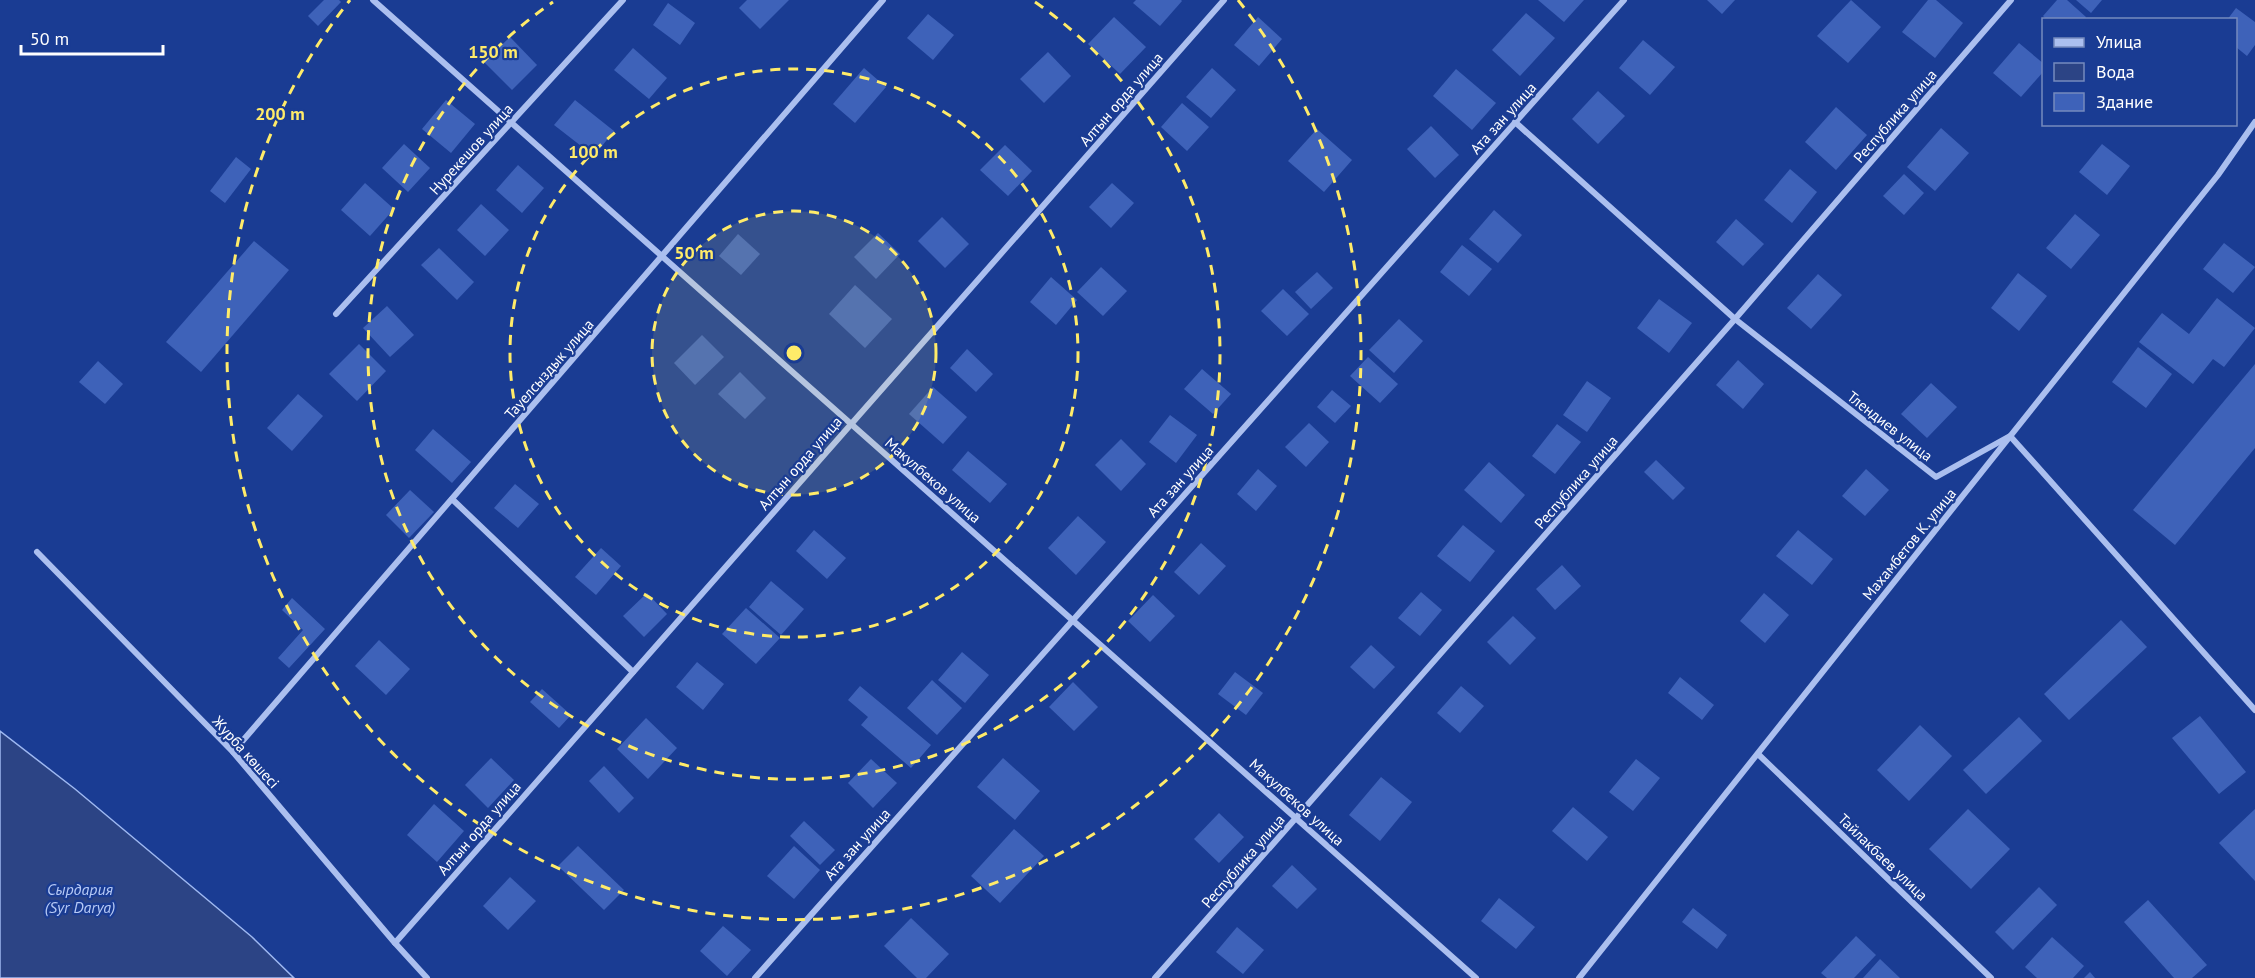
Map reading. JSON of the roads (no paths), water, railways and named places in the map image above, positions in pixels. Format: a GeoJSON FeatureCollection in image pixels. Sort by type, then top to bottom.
{"type":"FeatureCollection","features":[{"type":"Feature","properties":{"kind":"street","name":"Макулбеков улица"},"geometry":{"type":"LineString","coordinates":[[373,0],[1476,978]]}},
{"type":"Feature","properties":{"kind":"street","name":"Нурекешов улица"},"geometry":{"type":"LineString","coordinates":[[336,314],[623,0]]}},
{"type":"Feature","properties":{"kind":"street","name":"Тауелсыздык улица"},"geometry":{"type":"LineString","coordinates":[[233,752],[883,0]]}},
{"type":"Feature","properties":{"kind":"street","name":"Алтын орда улица"},"geometry":{"type":"LineString","coordinates":[[395,943],[1224,0]]}},
{"type":"Feature","properties":{"kind":"street","name":"Ата зан улица"},"geometry":{"type":"LineString","coordinates":[[755,978],[1624,0]]}},
{"type":"Feature","properties":{"kind":"street","name":"Республика улица"},"geometry":{"type":"LineString","coordinates":[[1155,978],[1735,319],[2011,0]]}},
{"type":"Feature","properties":{"kind":"street","name":"Тлендиев улица"},"geometry":{"type":"LineString","coordinates":[[1515,122],[1735,319],[1935,477],[2010,436]]}},
{"type":"Feature","properties":{"kind":"street","name":"Махамбетов К. улица"},"geometry":{"type":"LineString","coordinates":[[1579,978],[2218,175],[2255,122]]}},
{"type":"Feature","properties":{"kind":"street"},"geometry":{"type":"LineString","coordinates":[[2010,436],[2255,710]]}},
{"type":"Feature","properties":{"kind":"street"},"geometry":{"type":"LineString","coordinates":[[452,499],[633,672]]}},
{"type":"Feature","properties":{"kind":"street","name":"Журба көшесі"},"geometry":{"type":"LineString","coordinates":[[37,552],[233,752],[427,978]]}},
{"type":"Feature","properties":{"kind":"street","name":"Тайлакбаев улица"},"geometry":{"type":"LineString","coordinates":[[1758,754],[1991,978]]}},
{"type":"Feature","properties":{"kind":"water","name":"Сырдария (Syr Darya)"},"geometry":{"type":"Polygon","coordinates":[[[0,731],[75,789],[252,937],[294,978],[0,978],[0,731]]]}}]}
